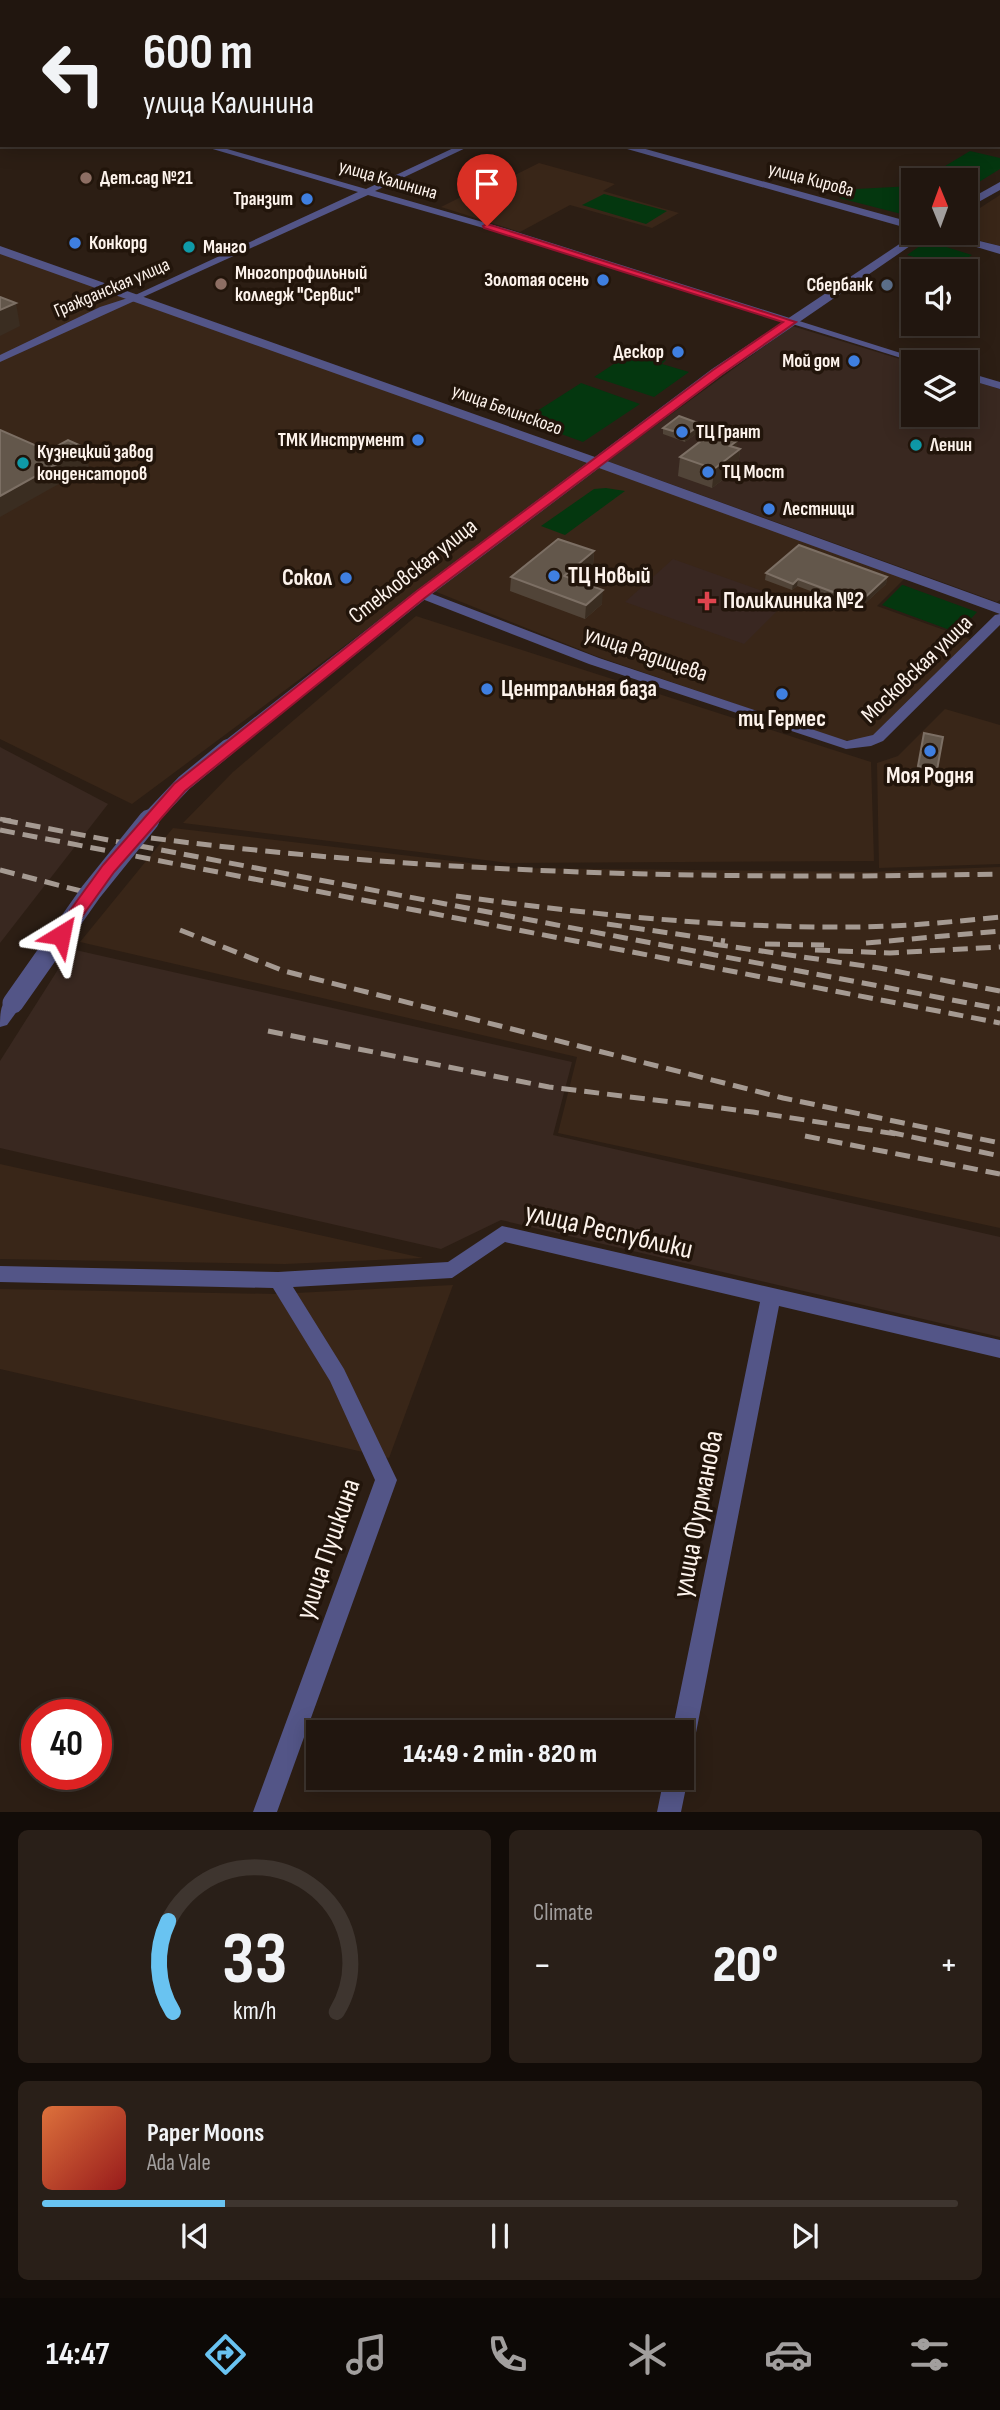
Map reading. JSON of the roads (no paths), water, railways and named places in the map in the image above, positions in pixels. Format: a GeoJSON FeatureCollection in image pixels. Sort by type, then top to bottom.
{"type":"FeatureCollection","features":[{"type":"Feature","properties":{"kind":"street","name":"улица Калинина"},"geometry":{"type":"LineString","coordinates":[[210,147],[517,235],[901,355]]}},
{"type":"Feature","properties":{"kind":"street","name":"Гражданская улица"},"geometry":{"type":"LineString","coordinates":[[0,359],[104,309],[135,299],[464,147]]}},
{"type":"Feature","properties":{"kind":"street","name":"улица Кирова"},"geometry":{"type":"LineString","coordinates":[[625,147],[901,223]]}},
{"type":"Feature","properties":{"kind":"street"},"geometry":{"type":"LineString","coordinates":[[978,199],[1000,185]]}},
{"type":"Feature","properties":{"kind":"street"},"geometry":{"type":"LineString","coordinates":[[978,244],[1000,250]]}},
{"type":"Feature","properties":{"kind":"street","name":"Стекловская улица"},"geometry":{"type":"LineString","coordinates":[[0,1020],[108,868],[180,787],[422,594],[595,463],[717,372],[905,245]]}},
{"type":"Feature","properties":{"kind":"street","name":"улица Белинского"},"geometry":{"type":"LineString","coordinates":[[0,250],[429,401],[1000,609]]}},
{"type":"Feature","properties":{"kind":"street"},"geometry":{"type":"LineString","coordinates":[[978,379],[1000,386]]}},
{"type":"Feature","properties":{"kind":"street","name":"улица Радищева"},"geometry":{"type":"LineString","coordinates":[[422,594],[594,661],[832,742],[859,745]]}},
{"type":"Feature","properties":{"kind":"street","name":"Московская улица"},"geometry":{"type":"LineString","coordinates":[[859,745],[878,738],[1000,618]]}},
{"type":"Feature","properties":{"kind":"street","name":"улица Республики"},"geometry":{"type":"LineString","coordinates":[[0,1274],[278,1280],[452,1270],[502,1234],[1000,1349]]}},
{"type":"Feature","properties":{"kind":"street","name":"улица Пушкина"},"geometry":{"type":"LineString","coordinates":[[265,1811],[386,1480],[337,1375],[278,1280]]}},
{"type":"Feature","properties":{"kind":"street","name":"улица Фурманова"},"geometry":{"type":"LineString","coordinates":[[687,1720],[771,1297]]}},
{"type":"Feature","properties":{"kind":"street"},"geometry":{"type":"LineString","coordinates":[[669,1811],[673,1790]]}},
{"type":"Feature","properties":{"kind":"railway"},"geometry":{"type":"LineString","coordinates":[[0,819],[12,821]]}},
{"type":"Feature","properties":{"kind":"railway"},"geometry":{"type":"LineString","coordinates":[[3,820],[1000,1009]]}},
{"type":"Feature","properties":{"kind":"railway"},"geometry":{"type":"LineString","coordinates":[[0,830],[1000,1023]]}},
{"type":"Feature","properties":{"kind":"railway"},"geometry":{"type":"LineString","coordinates":[[151,838],[362,860],[575,872],[787,876],[1000,874]]}},
{"type":"Feature","properties":{"kind":"railway"},"geometry":{"type":"LineString","coordinates":[[0,870],[81,891]]}},
{"type":"Feature","properties":{"kind":"railway"},"geometry":{"type":"LineString","coordinates":[[456,896],[603,914],[801,927],[869,927],[1000,917]]}},
{"type":"Feature","properties":{"kind":"railway"},"geometry":{"type":"LineString","coordinates":[[607,924],[725,941]]}},
{"type":"Feature","properties":{"kind":"railway"},"geometry":{"type":"LineString","coordinates":[[180,930],[284,971],[783,1098],[1000,1143]]}},
{"type":"Feature","properties":{"kind":"railway"},"geometry":{"type":"LineString","coordinates":[[866,943],[1000,931]]}},
{"type":"Feature","properties":{"kind":"railway"},"geometry":{"type":"LineString","coordinates":[[713,944],[879,968],[1000,991]]}},
{"type":"Feature","properties":{"kind":"railway"},"geometry":{"type":"LineString","coordinates":[[765,944],[824,945]]}},
{"type":"Feature","properties":{"kind":"railway"},"geometry":{"type":"LineString","coordinates":[[815,950],[890,953],[1000,947]]}},
{"type":"Feature","properties":{"kind":"railway"},"geometry":{"type":"LineString","coordinates":[[268,1031],[549,1087],[753,1112],[896,1134]]}},
{"type":"Feature","properties":{"kind":"railway"},"geometry":{"type":"LineString","coordinates":[[889,1132],[1000,1156]]}},
{"type":"Feature","properties":{"kind":"railway"},"geometry":{"type":"LineString","coordinates":[[805,1136],[1000,1174]]}},
{"type":"Feature","properties":{"kind":"place","name":"Дет.сад №21"},"geometry":{"type":"Point","coordinates":[86,178]}},
{"type":"Feature","properties":{"kind":"place","name":"Транзит"},"geometry":{"type":"Point","coordinates":[307,199]}},
{"type":"Feature","properties":{"kind":"place","name":"Конкорд"},"geometry":{"type":"Point","coordinates":[75,243]}},
{"type":"Feature","properties":{"kind":"place","name":"Манго"},"geometry":{"type":"Point","coordinates":[189,247]}},
{"type":"Feature","properties":{"kind":"place","name":"Золотая осень"},"geometry":{"type":"Point","coordinates":[603,280]}},
{"type":"Feature","properties":{"kind":"place","name":"Многопрофильный колледж \"Сервис\""},"geometry":{"type":"Point","coordinates":[221,284]}},
{"type":"Feature","properties":{"kind":"place","name":"Сбербанк"},"geometry":{"type":"Point","coordinates":[887,285]}},
{"type":"Feature","properties":{"kind":"place","name":"Дескор"},"geometry":{"type":"Point","coordinates":[678,352]}},
{"type":"Feature","properties":{"kind":"place","name":"Мой дом"},"geometry":{"type":"Point","coordinates":[854,361]}},
{"type":"Feature","properties":{"kind":"place","name":"ТЦ Грант"},"geometry":{"type":"Point","coordinates":[682,432]}},
{"type":"Feature","properties":{"kind":"place","name":"ТМК Инструмент"},"geometry":{"type":"Point","coordinates":[418,440]}},
{"type":"Feature","properties":{"kind":"place","name":"Ленин"},"geometry":{"type":"Point","coordinates":[916,445]}},
{"type":"Feature","properties":{"kind":"place","name":"Кузнецкий завод конденсаторов"},"geometry":{"type":"Point","coordinates":[23,463]}},
{"type":"Feature","properties":{"kind":"place","name":"ТЦ Мост"},"geometry":{"type":"Point","coordinates":[708,472]}},
{"type":"Feature","properties":{"kind":"place","name":"Лестници"},"geometry":{"type":"Point","coordinates":[769,509]}},
{"type":"Feature","properties":{"kind":"place","name":"ТЦ Новый"},"geometry":{"type":"Point","coordinates":[554,576]}},
{"type":"Feature","properties":{"kind":"place","name":"Сокол"},"geometry":{"type":"Point","coordinates":[346,578]}},
{"type":"Feature","properties":{"kind":"place","name":"Поликлиника №2"},"geometry":{"type":"Point","coordinates":[707,601]}},
{"type":"Feature","properties":{"kind":"place","name":"Центральная база"},"geometry":{"type":"Point","coordinates":[487,689]}},
{"type":"Feature","properties":{"kind":"place","name":"тц Гермес"},"geometry":{"type":"Point","coordinates":[782,694]}},
{"type":"Feature","properties":{"kind":"place","name":"Моя Родня"},"geometry":{"type":"Point","coordinates":[930,751]}}]}
